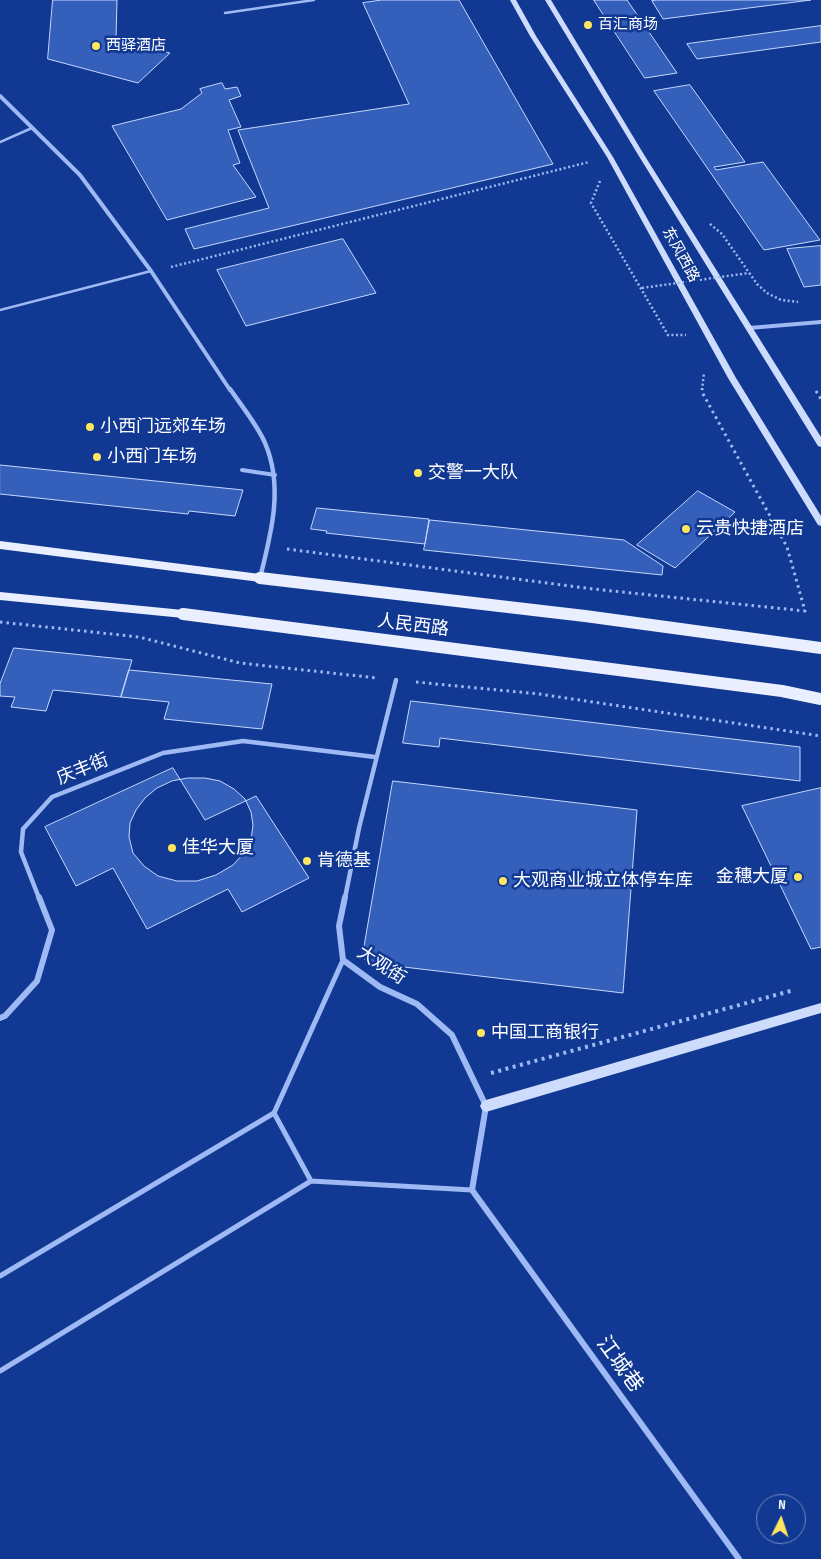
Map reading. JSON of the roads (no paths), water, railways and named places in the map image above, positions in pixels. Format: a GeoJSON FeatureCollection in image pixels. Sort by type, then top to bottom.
{"type":"FeatureCollection","features":[{"type":"Feature","properties":{"kind":"main road","name":"东风西路"},"geometry":{"type":"LineString","coordinates":[[513,0],[533,36],[610,157],[732,378],[821,523]]}},
{"type":"Feature","properties":{"kind":"main road","name":"东风西路"},"geometry":{"type":"LineString","coordinates":[[548,0],[635,145],[821,444]]}},
{"type":"Feature","properties":{"kind":"main road","name":"人民西路"},"geometry":{"type":"LineString","coordinates":[[0,545],[585,616],[821,648]]}},
{"type":"Feature","properties":{"kind":"main road","name":"人民西路"},"geometry":{"type":"LineString","coordinates":[[0,596],[183,614],[782,692],[821,699]]}},
{"type":"Feature","properties":{"kind":"main road"},"geometry":{"type":"LineString","coordinates":[[486,1106],[821,1008]]}},
{"type":"Feature","properties":{"kind":"street"},"geometry":{"type":"LineString","coordinates":[[0,96],[80,175],[151,272],[265,442],[275,475],[275,503],[268,547],[260,578]]}},
{"type":"Feature","properties":{"kind":"street"},"geometry":{"type":"LineString","coordinates":[[749,328],[821,322]]}},
{"type":"Feature","properties":{"kind":"street","name":"大观街"},"geometry":{"type":"LineString","coordinates":[[396,680],[376,757],[339,926],[343,960],[380,987],[417,1004],[452,1035],[486,1106]]}},
{"type":"Feature","properties":{"kind":"street","name":"庆丰街"},"geometry":{"type":"LineString","coordinates":[[0,1018],[5,1016],[37,981],[52,930],[21,852],[23,829],[52,797],[163,753],[243,741],[376,757]]}},
{"type":"Feature","properties":{"kind":"street"},"geometry":{"type":"LineString","coordinates":[[0,1276],[274,1113],[343,960]]}},
{"type":"Feature","properties":{"kind":"street"},"geometry":{"type":"LineString","coordinates":[[0,1371],[311,1181],[472,1190],[486,1106]]}},
{"type":"Feature","properties":{"kind":"street"},"geometry":{"type":"LineString","coordinates":[[274,1113],[311,1181]]}},
{"type":"Feature","properties":{"kind":"street","name":"江城巷"},"geometry":{"type":"LineString","coordinates":[[472,1190],[739,1559]]}},
{"type":"Feature","properties":{"kind":"lane"},"geometry":{"type":"LineString","coordinates":[[225,13],[314,0]]}},
{"type":"Feature","properties":{"kind":"lane"},"geometry":{"type":"LineString","coordinates":[[0,142],[32,128]]}},
{"type":"Feature","properties":{"kind":"lane"},"geometry":{"type":"LineString","coordinates":[[0,310],[151,272]]}},
{"type":"Feature","properties":{"kind":"lane"},"geometry":{"type":"LineString","coordinates":[[242,470],[275,475]]}},
{"type":"Feature","properties":{"kind":"place","name":"百汇商场"},"geometry":{"type":"Point","coordinates":[588,25]}},
{"type":"Feature","properties":{"kind":"place","name":"西驿酒店"},"geometry":{"type":"Point","coordinates":[96,46]}},
{"type":"Feature","properties":{"kind":"place","name":"小西门远郊车场"},"geometry":{"type":"Point","coordinates":[90,427]}},
{"type":"Feature","properties":{"kind":"place","name":"小西门车场"},"geometry":{"type":"Point","coordinates":[97,457]}},
{"type":"Feature","properties":{"kind":"place","name":"交警一大队"},"geometry":{"type":"Point","coordinates":[418,473]}},
{"type":"Feature","properties":{"kind":"place","name":"云贵快捷酒店"},"geometry":{"type":"Point","coordinates":[686,529]}},
{"type":"Feature","properties":{"kind":"place","name":"佳华大厦"},"geometry":{"type":"Point","coordinates":[172,848]}},
{"type":"Feature","properties":{"kind":"place","name":"肯德基"},"geometry":{"type":"Point","coordinates":[307,861]}},
{"type":"Feature","properties":{"kind":"place","name":"金穗大厦"},"geometry":{"type":"Point","coordinates":[798,877]}},
{"type":"Feature","properties":{"kind":"place","name":"大观商业城立体停车库"},"geometry":{"type":"Point","coordinates":[503,881]}},
{"type":"Feature","properties":{"kind":"place","name":"中国工商银行"},"geometry":{"type":"Point","coordinates":[481,1033]}}]}
